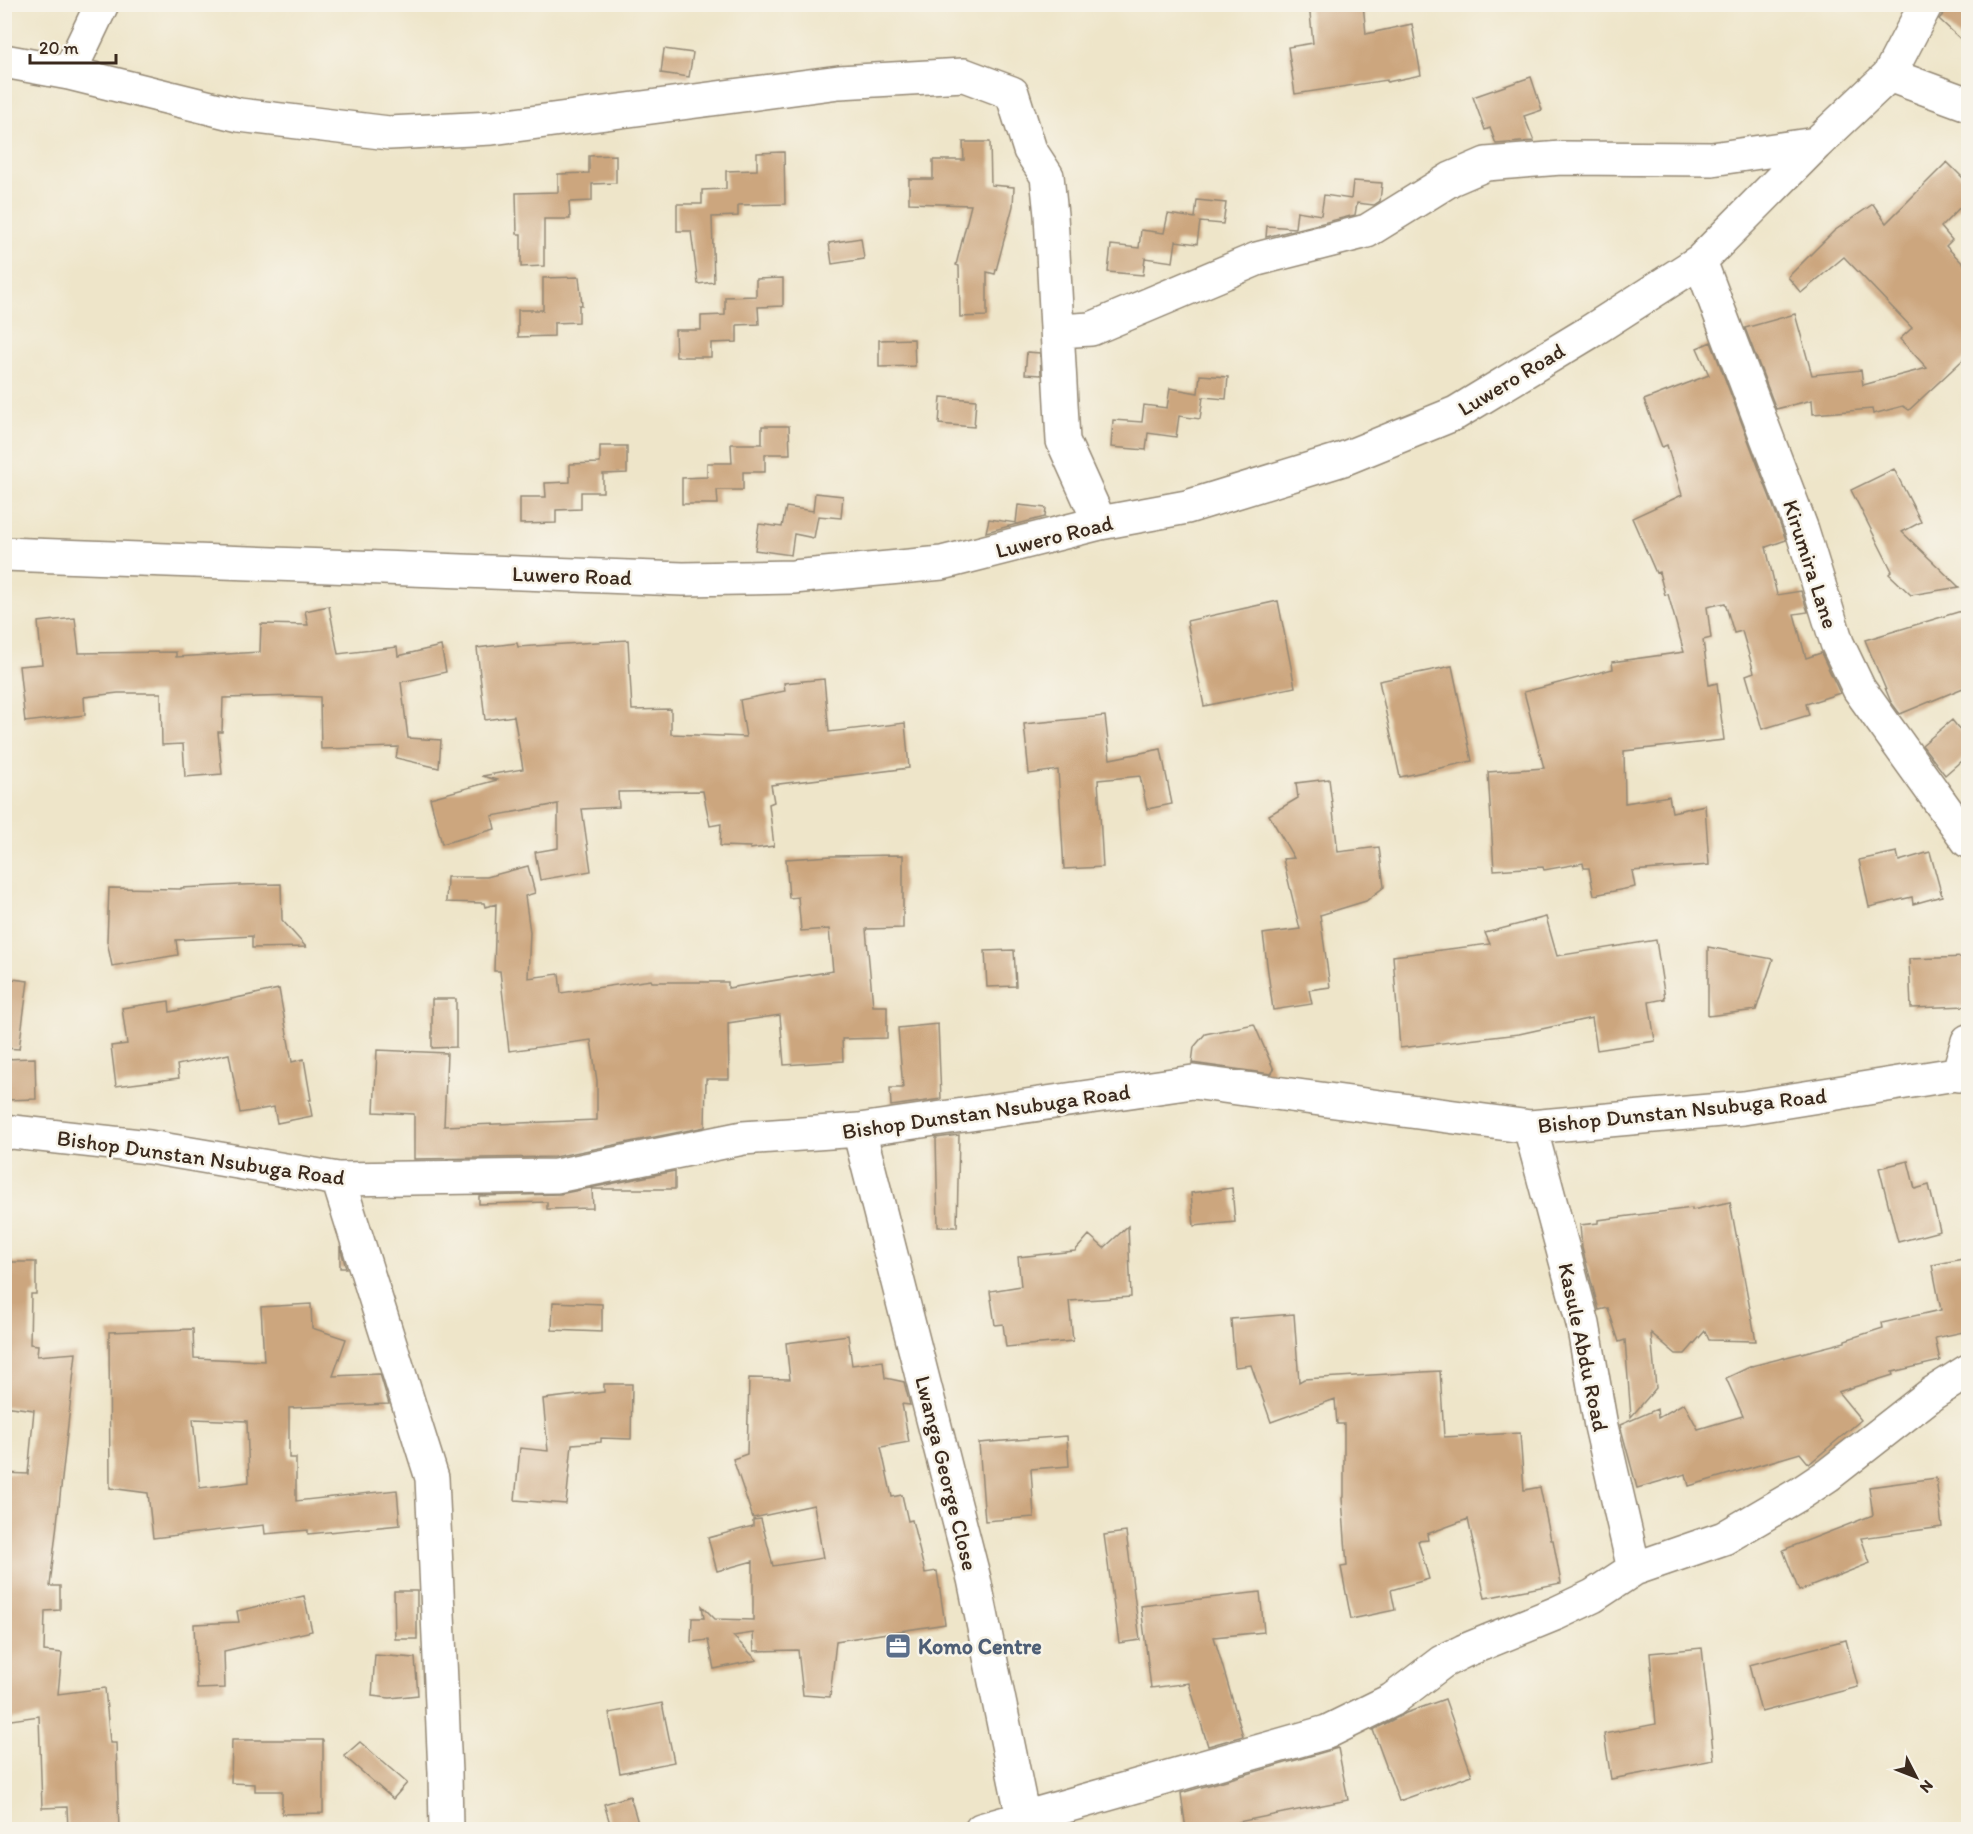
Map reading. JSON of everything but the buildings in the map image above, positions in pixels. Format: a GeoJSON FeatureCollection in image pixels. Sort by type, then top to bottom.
{"type":"FeatureCollection","features":[{"type":"Feature","properties":{"kind":"street"},"geometry":{"type":"LineString","coordinates":[[69,73],[102,4]]}},
{"type":"Feature","properties":{"kind":"street","name":"Luwero Road"},"geometry":{"type":"LineString","coordinates":[[4,554],[683,579],[793,577],[942,563],[1100,523],[1187,507],[1343,459],[1456,413],[1588,333],[1700,261],[1816,144],[1889,75],[1926,4]]}},
{"type":"Feature","properties":{"kind":"street"},"geometry":{"type":"LineString","coordinates":[[4,61],[69,73],[239,115],[389,133],[492,128],[839,82],[964,75],[1012,93],[1030,150],[1047,176],[1063,441],[1100,523]]}},
{"type":"Feature","properties":{"kind":"street"},"geometry":{"type":"LineString","coordinates":[[1889,75],[1968,104]]}},
{"type":"Feature","properties":{"kind":"street"},"geometry":{"type":"LineString","coordinates":[[1058,331],[1091,329],[1257,259],[1367,231],[1451,179],[1486,164],[1561,158],[1712,159],[1816,144]]}},
{"type":"Feature","properties":{"kind":"street","name":"Kirumira Lane"},"geometry":{"type":"LineString","coordinates":[[1700,261],[1802,530],[1837,643],[1848,668],[1859,689],[1968,842]]}},
{"type":"Feature","properties":{"kind":"street"},"geometry":{"type":"LineString","coordinates":[[1963,1074],[1968,1041]]}},
{"type":"Feature","properties":{"kind":"street","name":"Bishop Dunstan Nsubuga Road"},"geometry":{"type":"LineString","coordinates":[[4,1133],[13,1132],[149,1147],[338,1179],[555,1176],[743,1137],[859,1130],[1193,1082],[1530,1127],[1743,1108],[1963,1074]]}},
{"type":"Feature","properties":{"kind":"street","name":"Kasule Abdu Road"},"geometry":{"type":"LineString","coordinates":[[1530,1127],[1583,1324],[1600,1426],[1634,1569]]}},
{"type":"Feature","properties":{"kind":"street","name":"Lwanga George Close"},"geometry":{"type":"LineString","coordinates":[[859,1130],[974,1580],[1023,1818]]}},
{"type":"Feature","properties":{"kind":"street"},"geometry":{"type":"LineString","coordinates":[[338,1179],[432,1478],[446,1830]]}},
{"type":"Feature","properties":{"kind":"street"},"geometry":{"type":"LineString","coordinates":[[981,1830],[1327,1732],[1392,1700],[1456,1654],[1525,1627],[1593,1596],[1634,1569],[1724,1538],[1828,1475],[1933,1393],[1968,1371]]}},
{"type":"Feature","properties":{"kind":"place","name":"Komo Centre"},"geometry":{"type":"Point","coordinates":[898,1646]}}]}
